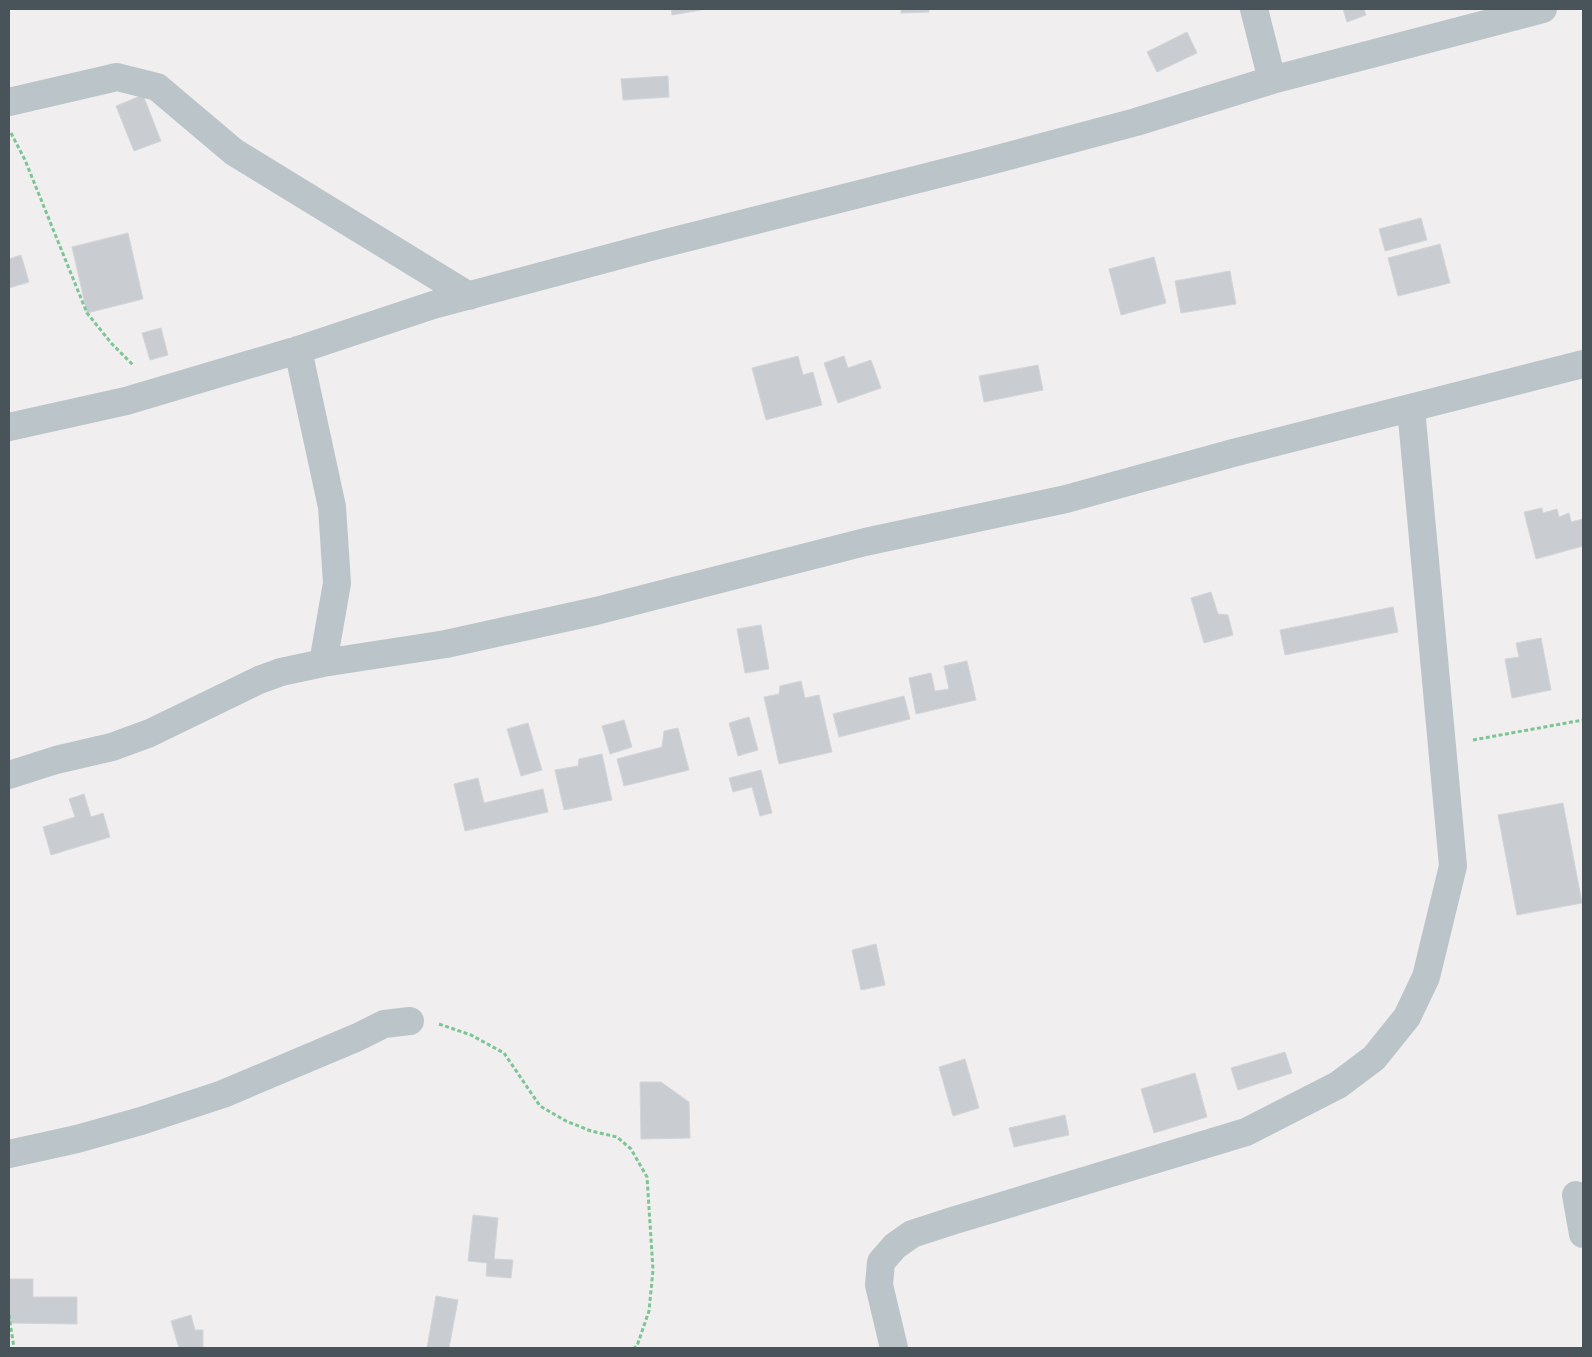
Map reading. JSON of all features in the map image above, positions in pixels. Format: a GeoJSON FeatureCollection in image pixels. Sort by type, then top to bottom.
{"type":"FeatureCollection","features":[{"type":"Feature","properties":{"kind":"street"},"geometry":{"type":"LineString","coordinates":[[1254,9],[1272,80]]}},
{"type":"Feature","properties":{"kind":"street"},"geometry":{"type":"LineString","coordinates":[[9,427],[126,401],[298,350],[469,296],[663,243],[1136,122],[1272,80],[1543,9]]}},
{"type":"Feature","properties":{"kind":"street"},"geometry":{"type":"LineString","coordinates":[[9,102],[117,77],[158,87],[234,152],[469,296]]}},
{"type":"Feature","properties":{"kind":"street"},"geometry":{"type":"LineString","coordinates":[[298,350],[332,507],[338,583],[323,663]]}},
{"type":"Feature","properties":{"kind":"street"},"geometry":{"type":"LineString","coordinates":[[9,775],[56,760],[112,747],[150,733],[259,680],[281,672],[323,663],[446,644],[596,611],[865,542],[1066,500],[1233,453],[1583,364]]}},
{"type":"Feature","properties":{"kind":"street"},"geometry":{"type":"LineString","coordinates":[[894,1348],[879,1285],[881,1262],[895,1246],[912,1234],[1246,1132],[1338,1085],[1374,1058],[1407,1017],[1426,977],[1453,866],[1411,408]]}},
{"type":"Feature","properties":{"kind":"street"},"geometry":{"type":"LineString","coordinates":[[9,1154],[77,1139],[142,1121],[222,1094],[358,1037],[384,1024],[410,1021]]}},
{"type":"Feature","properties":{"kind":"street"},"geometry":{"type":"LineString","coordinates":[[1576,1195],[1583,1234]]}},
{"type":"Feature","properties":{"kind":"path"},"geometry":{"type":"LineString","coordinates":[[9,132],[25,160],[87,312],[112,344],[136,367],[172,387]]}},
{"type":"Feature","properties":{"kind":"path"},"geometry":{"type":"LineString","coordinates":[[1442,745],[1583,720]]}},
{"type":"Feature","properties":{"kind":"path"},"geometry":{"type":"LineString","coordinates":[[410,1021],[426,1021],[454,1029],[471,1035],[504,1053],[540,1106],[591,1131],[617,1137],[631,1149],[646,1177],[653,1270],[649,1311],[634,1348]]}},
{"type":"Feature","properties":{"kind":"path"},"geometry":{"type":"LineString","coordinates":[[9,1315],[14,1348]]}},
{"type":"Feature","properties":{"kind":"building"},"geometry":{"type":"Polygon","coordinates":[[[671,9],[700,9],[701,10],[672,15],[671,9]]]}},
{"type":"Feature","properties":{"kind":"building"},"geometry":{"type":"Polygon","coordinates":[[[901,9],[929,9],[929,12],[901,13],[901,9]]]}},
{"type":"Feature","properties":{"kind":"building"},"geometry":{"type":"Polygon","coordinates":[[[1343,9],[1364,9],[1366,15],[1347,22],[1343,9]]]}},
{"type":"Feature","properties":{"kind":"building"},"geometry":{"type":"Polygon","coordinates":[[[1187,32],[1197,53],[1157,72],[1147,52],[1187,32]]]}},
{"type":"Feature","properties":{"kind":"building"},"geometry":{"type":"Polygon","coordinates":[[[668,76],[669,97],[623,100],[621,79],[668,76]]]}},
{"type":"Feature","properties":{"kind":"building"},"geometry":{"type":"Polygon","coordinates":[[[143,95],[161,141],[134,151],[116,106],[143,95]]]}},
{"type":"Feature","properties":{"kind":"building"},"geometry":{"type":"Polygon","coordinates":[[[1421,218],[1427,240],[1385,251],[1379,229],[1421,218]]]}},
{"type":"Feature","properties":{"kind":"building"},"geometry":{"type":"Polygon","coordinates":[[[128,233],[143,299],[87,313],[72,247],[128,233]]]}},
{"type":"Feature","properties":{"kind":"building"},"geometry":{"type":"Polygon","coordinates":[[[1440,244],[1450,283],[1398,296],[1388,258],[1440,244]]]}},
{"type":"Feature","properties":{"kind":"building"},"geometry":{"type":"Polygon","coordinates":[[[21,255],[29,282],[9,288],[9,259],[21,255]]]}},
{"type":"Feature","properties":{"kind":"building"},"geometry":{"type":"Polygon","coordinates":[[[1154,257],[1166,303],[1121,315],[1109,269],[1154,257]]]}},
{"type":"Feature","properties":{"kind":"building"},"geometry":{"type":"Polygon","coordinates":[[[1230,271],[1236,304],[1181,313],[1175,281],[1230,271]]]}},
{"type":"Feature","properties":{"kind":"building"},"geometry":{"type":"Polygon","coordinates":[[[161,328],[168,355],[150,360],[142,333],[161,328]]]}},
{"type":"Feature","properties":{"kind":"building"},"geometry":{"type":"Polygon","coordinates":[[[798,356],[803,375],[813,372],[822,405],[766,420],[752,368],[798,356]]]}},
{"type":"Feature","properties":{"kind":"building"},"geometry":{"type":"Polygon","coordinates":[[[844,356],[848,368],[871,360],[881,388],[838,403],[824,363],[844,356]]]}},
{"type":"Feature","properties":{"kind":"building"},"geometry":{"type":"Polygon","coordinates":[[[1038,365],[1043,390],[984,402],[979,376],[1038,365]]]}},
{"type":"Feature","properties":{"kind":"building"},"geometry":{"type":"Polygon","coordinates":[[[1542,508],[1543,513],[1557,509],[1559,517],[1569,513],[1571,522],[1583,519],[1583,546],[1536,559],[1524,512],[1542,508]]]}},
{"type":"Feature","properties":{"kind":"building"},"geometry":{"type":"Polygon","coordinates":[[[1211,592],[1218,614],[1228,615],[1233,635],[1204,643],[1191,598],[1211,592]]]}},
{"type":"Feature","properties":{"kind":"building"},"geometry":{"type":"Polygon","coordinates":[[[1393,607],[1398,632],[1285,655],[1280,630],[1393,607]]]}},
{"type":"Feature","properties":{"kind":"building"},"geometry":{"type":"Polygon","coordinates":[[[761,625],[769,669],[745,673],[737,629],[761,625]]]}},
{"type":"Feature","properties":{"kind":"building"},"geometry":{"type":"Polygon","coordinates":[[[1541,638],[1551,690],[1512,698],[1505,659],[1519,657],[1516,643],[1541,638]]]}},
{"type":"Feature","properties":{"kind":"building"},"geometry":{"type":"Polygon","coordinates":[[[967,661],[976,700],[916,714],[909,678],[931,673],[935,691],[949,689],[944,666],[967,661]]]}},
{"type":"Feature","properties":{"kind":"building"},"geometry":{"type":"Polygon","coordinates":[[[801,681],[805,698],[819,695],[832,752],[779,764],[764,697],[779,694],[780,686],[801,681]]]}},
{"type":"Feature","properties":{"kind":"building"},"geometry":{"type":"Polygon","coordinates":[[[904,696],[910,719],[839,737],[833,714],[904,696]]]}},
{"type":"Feature","properties":{"kind":"building"},"geometry":{"type":"Polygon","coordinates":[[[749,717],[758,750],[738,756],[729,723],[749,717]]]}},
{"type":"Feature","properties":{"kind":"building"},"geometry":{"type":"Polygon","coordinates":[[[624,720],[632,747],[610,754],[602,726],[624,720]]]}},
{"type":"Feature","properties":{"kind":"building"},"geometry":{"type":"Polygon","coordinates":[[[528,723],[542,770],[521,776],[507,729],[528,723]]]}},
{"type":"Feature","properties":{"kind":"building"},"geometry":{"type":"Polygon","coordinates":[[[678,728],[689,770],[624,786],[617,759],[662,747],[664,731],[678,728]]]}},
{"type":"Feature","properties":{"kind":"building"},"geometry":{"type":"Polygon","coordinates":[[[602,754],[612,800],[564,810],[555,770],[578,766],[579,759],[602,754]]]}},
{"type":"Feature","properties":{"kind":"building"},"geometry":{"type":"Polygon","coordinates":[[[761,770],[772,813],[760,816],[752,787],[733,792],[729,778],[761,770]]]}},
{"type":"Feature","properties":{"kind":"building"},"geometry":{"type":"Polygon","coordinates":[[[478,778],[484,803],[543,789],[548,812],[465,831],[454,784],[478,778]]]}},
{"type":"Feature","properties":{"kind":"building"},"geometry":{"type":"Polygon","coordinates":[[[84,794],[91,817],[103,813],[110,837],[51,855],[43,827],[75,817],[69,799],[84,794]]]}},
{"type":"Feature","properties":{"kind":"building"},"geometry":{"type":"Polygon","coordinates":[[[1563,803],[1582,903],[1517,915],[1498,815],[1563,803]]]}},
{"type":"Feature","properties":{"kind":"building"},"geometry":{"type":"Polygon","coordinates":[[[876,944],[885,985],[861,990],[852,950],[876,944]]]}},
{"type":"Feature","properties":{"kind":"building"},"geometry":{"type":"Polygon","coordinates":[[[1285,1052],[1292,1073],[1238,1090],[1231,1068],[1285,1052]]]}},
{"type":"Feature","properties":{"kind":"building"},"geometry":{"type":"Polygon","coordinates":[[[965,1059],[979,1108],[953,1116],[939,1067],[965,1059]]]}},
{"type":"Feature","properties":{"kind":"building"},"geometry":{"type":"Polygon","coordinates":[[[1195,1073],[1207,1117],[1154,1133],[1141,1089],[1195,1073]]]}},
{"type":"Feature","properties":{"kind":"building"},"geometry":{"type":"Polygon","coordinates":[[[640,1082],[661,1082],[689,1102],[690,1138],[641,1139],[640,1082]]]}},
{"type":"Feature","properties":{"kind":"building"},"geometry":{"type":"Polygon","coordinates":[[[1065,1115],[1069,1135],[1014,1147],[1009,1128],[1065,1115]]]}},
{"type":"Feature","properties":{"kind":"building"},"geometry":{"type":"Polygon","coordinates":[[[473,1215],[498,1218],[494,1259],[513,1260],[511,1278],[486,1276],[487,1263],[468,1261],[473,1215]]]}},
{"type":"Feature","properties":{"kind":"building"},"geometry":{"type":"Polygon","coordinates":[[[9,1279],[33,1279],[33,1297],[77,1297],[77,1324],[9,1323],[9,1279]]]}},
{"type":"Feature","properties":{"kind":"building"},"geometry":{"type":"Polygon","coordinates":[[[436,1296],[458,1300],[449,1348],[427,1348],[436,1296]]]}},
{"type":"Feature","properties":{"kind":"building"},"geometry":{"type":"Polygon","coordinates":[[[191,1315],[195,1330],[203,1330],[203,1348],[179,1348],[171,1321],[191,1315]]]}}]}
